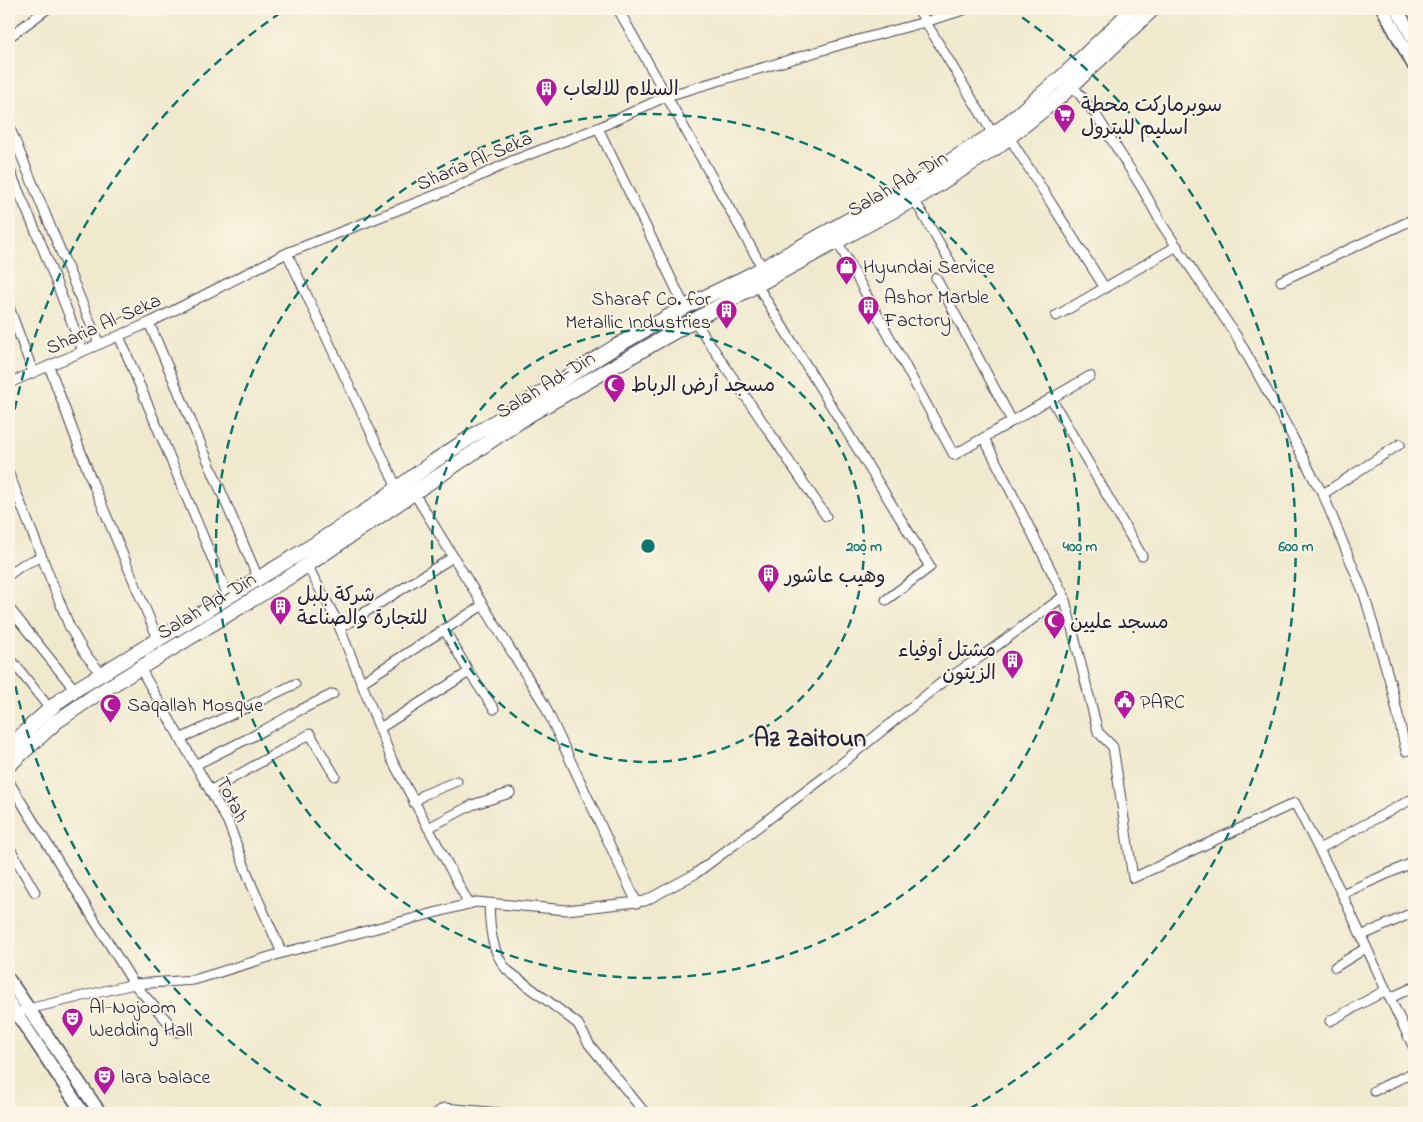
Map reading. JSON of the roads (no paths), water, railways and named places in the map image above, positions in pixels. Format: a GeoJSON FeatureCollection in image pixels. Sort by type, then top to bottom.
{"type":"FeatureCollection","features":[{"type":"Feature","properties":{"kind":"highway","name":"Salah Ad-Din"},"geometry":{"type":"LineString","coordinates":[[10,746],[50,709],[74,690],[369,509],[434,462],[516,408],[685,307],[922,180],[993,134],[1064,75],[1133,9]]}},
{"type":"Feature","properties":{"kind":"highway","name":"Salah Ad-Din"},"geometry":{"type":"LineString","coordinates":[[9,765],[56,722],[140,668],[307,566],[529,415],[694,320],[914,199],[996,147],[1061,96],[1153,9]]}},
{"type":"Feature","properties":{"kind":"main road"},"geometry":{"type":"LineString","coordinates":[[1383,9],[1414,66]]}},
{"type":"Feature","properties":{"kind":"main road"},"geometry":{"type":"LineString","coordinates":[[1397,9],[1414,40]]}},
{"type":"Feature","properties":{"kind":"main road"},"geometry":{"type":"LineString","coordinates":[[9,980],[16,1011],[83,1113]]}},
{"type":"Feature","properties":{"kind":"main road"},"geometry":{"type":"LineString","coordinates":[[16,1011],[100,1113]]}},
{"type":"Feature","properties":{"kind":"street"},"geometry":{"type":"LineString","coordinates":[[9,38],[47,9]]}},
{"type":"Feature","properties":{"kind":"street"},"geometry":{"type":"LineString","coordinates":[[618,9],[762,267]]}},
{"type":"Feature","properties":{"kind":"street"},"geometry":{"type":"LineString","coordinates":[[918,9],[993,134]]}},
{"type":"Feature","properties":{"kind":"street","name":"Sharia Al-Seka"},"geometry":{"type":"LineString","coordinates":[[9,383],[151,322],[287,253],[454,188],[512,161],[598,128],[667,96],[967,9]]}},
{"type":"Feature","properties":{"kind":"street"},"geometry":{"type":"LineString","coordinates":[[1072,85],[1096,115],[1177,246],[1237,337],[1323,494],[1364,594],[1391,685],[1406,751]]}},
{"type":"Feature","properties":{"kind":"street"},"geometry":{"type":"LineString","coordinates":[[9,126],[99,344]]}},
{"type":"Feature","properties":{"kind":"street"},"geometry":{"type":"LineString","coordinates":[[598,128],[685,307]]}},
{"type":"Feature","properties":{"kind":"street"},"geometry":{"type":"LineString","coordinates":[[1009,137],[1105,288]]}},
{"type":"Feature","properties":{"kind":"street"},"geometry":{"type":"LineString","coordinates":[[9,169],[40,241],[83,351]]}},
{"type":"Feature","properties":{"kind":"street"},"geometry":{"type":"LineString","coordinates":[[914,199],[952,264]]}},
{"type":"Feature","properties":{"kind":"street"},"geometry":{"type":"LineString","coordinates":[[1281,281],[1414,220]]}},
{"type":"Feature","properties":{"kind":"street"},"geometry":{"type":"LineString","coordinates":[[837,241],[954,455],[1090,376]]}},
{"type":"Feature","properties":{"kind":"street"},"geometry":{"type":"LineString","coordinates":[[1056,316],[1177,246]]}},
{"type":"Feature","properties":{"kind":"street"},"geometry":{"type":"LineString","coordinates":[[287,253],[397,488]]}},
{"type":"Feature","properties":{"kind":"street"},"geometry":{"type":"LineString","coordinates":[[936,278],[1012,421]]}},
{"type":"Feature","properties":{"kind":"street"},"geometry":{"type":"LineString","coordinates":[[757,285],[930,567],[886,600]]}},
{"type":"Feature","properties":{"kind":"street"},"geometry":{"type":"LineString","coordinates":[[9,307],[33,372]]}},
{"type":"Feature","properties":{"kind":"street"},"geometry":{"type":"LineString","coordinates":[[694,320],[826,516]]}},
{"type":"Feature","properties":{"kind":"street"},"geometry":{"type":"LineString","coordinates":[[151,322],[150,324],[258,578]]}},
{"type":"Feature","properties":{"kind":"street"},"geometry":{"type":"LineString","coordinates":[[118,336],[228,596]]}},
{"type":"Feature","properties":{"kind":"street"},"geometry":{"type":"LineString","coordinates":[[49,366],[89,474],[158,639]]}},
{"type":"Feature","properties":{"kind":"street"},"geometry":{"type":"LineString","coordinates":[[1051,398],[1142,556]]}},
{"type":"Feature","properties":{"kind":"street"},"geometry":{"type":"LineString","coordinates":[[984,438],[1064,596],[1098,732],[1114,747],[1133,878],[1294,803],[1342,894],[1388,994],[1413,1041]]}},
{"type":"Feature","properties":{"kind":"street"},"geometry":{"type":"LineString","coordinates":[[1323,494],[1400,444]]}},
{"type":"Feature","properties":{"kind":"street"},"geometry":{"type":"LineString","coordinates":[[9,474],[76,640],[101,673]]}},
{"type":"Feature","properties":{"kind":"street"},"geometry":{"type":"LineString","coordinates":[[414,493],[544,704],[637,903]]}},
{"type":"Feature","properties":{"kind":"street"},"geometry":{"type":"LineString","coordinates":[[9,575],[22,565],[42,556]]}},
{"type":"Feature","properties":{"kind":"street"},"geometry":{"type":"LineString","coordinates":[[340,628],[453,557]]}},
{"type":"Feature","properties":{"kind":"street"},"geometry":{"type":"LineString","coordinates":[[307,566],[340,628],[392,760],[469,904]]}},
{"type":"Feature","properties":{"kind":"street"},"geometry":{"type":"LineString","coordinates":[[16,1011],[134,984],[194,980],[282,953],[476,902],[567,910],[645,901],[695,874],[826,776],[940,683],[991,650],[1064,596]]}},
{"type":"Feature","properties":{"kind":"street"},"geometry":{"type":"LineString","coordinates":[[362,682],[483,605]]}},
{"type":"Feature","properties":{"kind":"street"},"geometry":{"type":"LineString","coordinates":[[9,608],[74,690]]}},
{"type":"Feature","properties":{"kind":"street"},"geometry":{"type":"LineString","coordinates":[[444,630],[494,709]]}},
{"type":"Feature","properties":{"kind":"street"},"geometry":{"type":"LineString","coordinates":[[9,657],[50,709]]}},
{"type":"Feature","properties":{"kind":"street","name":"Totah"},"geometry":{"type":"LineString","coordinates":[[140,668],[228,822],[252,886],[282,953]]}},
{"type":"Feature","properties":{"kind":"street"},"geometry":{"type":"LineString","coordinates":[[380,728],[469,672]]}},
{"type":"Feature","properties":{"kind":"street"},"geometry":{"type":"LineString","coordinates":[[180,739],[294,684]]}},
{"type":"Feature","properties":{"kind":"street"},"geometry":{"type":"LineString","coordinates":[[195,764],[333,694]]}},
{"type":"Feature","properties":{"kind":"street"},"geometry":{"type":"LineString","coordinates":[[210,791],[310,734],[335,776]]}},
{"type":"Feature","properties":{"kind":"street"},"geometry":{"type":"LineString","coordinates":[[414,803],[424,796],[457,781]]}},
{"type":"Feature","properties":{"kind":"street"},"geometry":{"type":"LineString","coordinates":[[9,782],[134,984],[177,1032]]}},
{"type":"Feature","properties":{"kind":"street"},"geometry":{"type":"LineString","coordinates":[[428,828],[472,805],[510,793]]}},
{"type":"Feature","properties":{"kind":"street"},"geometry":{"type":"LineString","coordinates":[[1319,849],[1414,798]]}},
{"type":"Feature","properties":{"kind":"street"},"geometry":{"type":"LineString","coordinates":[[9,847],[35,892]]}},
{"type":"Feature","properties":{"kind":"street"},"geometry":{"type":"LineString","coordinates":[[1342,894],[1414,862]]}},
{"type":"Feature","properties":{"kind":"street"},"geometry":{"type":"LineString","coordinates":[[489,904],[490,928],[496,955],[500,962],[506,970],[578,1024],[589,1044],[645,1113]]}},
{"type":"Feature","properties":{"kind":"street"},"geometry":{"type":"LineString","coordinates":[[1361,936],[1414,912]]}},
{"type":"Feature","properties":{"kind":"street"},"geometry":{"type":"LineString","coordinates":[[1335,967],[1366,948]]}},
{"type":"Feature","properties":{"kind":"street"},"geometry":{"type":"LineString","coordinates":[[1330,1021],[1388,994],[1414,987]]}},
{"type":"Feature","properties":{"kind":"street"},"geometry":{"type":"LineString","coordinates":[[1374,1091],[1414,1072]]}},
{"type":"Feature","properties":{"kind":"street"},"geometry":{"type":"LineString","coordinates":[[436,1113],[444,1108],[500,1113]]}},
{"type":"Feature","properties":{"kind":"place","name":"السلام للالعاب"},"geometry":{"type":"Point","coordinates":[547,107]}},
{"type":"Feature","properties":{"kind":"place","name":"سوبرماركت محطة اسليم للبترول"},"geometry":{"type":"Point","coordinates":[1065,134]}},
{"type":"Feature","properties":{"kind":"place","name":"Hyundai Service"},"geometry":{"type":"Point","coordinates":[847,285]}},
{"type":"Feature","properties":{"kind":"place","name":"Ashor Marble Factory"},"geometry":{"type":"Point","coordinates":[868,326]}},
{"type":"Feature","properties":{"kind":"place","name":"Sharaf Co. for Metallic Industries"},"geometry":{"type":"Point","coordinates":[727,329]}},
{"type":"Feature","properties":{"kind":"place","name":"مسجد أرض الرباط"},"geometry":{"type":"Point","coordinates":[615,403]}},
{"type":"Feature","properties":{"kind":"place","name":"وهيب عاشور"},"geometry":{"type":"Point","coordinates":[769,594]}},
{"type":"Feature","properties":{"kind":"place","name":"شركة بلبل للتجارة والصناعة"},"geometry":{"type":"Point","coordinates":[281,625]}},
{"type":"Feature","properties":{"kind":"place","name":"مسجد عليين"},"geometry":{"type":"Point","coordinates":[1054,640]}},
{"type":"Feature","properties":{"kind":"place","name":"مشتل أوفياء الزيتون"},"geometry":{"type":"Point","coordinates":[1012,680]}},
{"type":"Feature","properties":{"kind":"place","name":"PARC"},"geometry":{"type":"Point","coordinates":[1124,720]}},
{"type":"Feature","properties":{"kind":"place","name":"Saqallah Mosque"},"geometry":{"type":"Point","coordinates":[111,723]}},
{"type":"Feature","properties":{"kind":"place","name":"Al-Nojoom Wedding Hall"},"geometry":{"type":"Point","coordinates":[73,1037]}},
{"type":"Feature","properties":{"kind":"place","name":"lara balace"},"geometry":{"type":"Point","coordinates":[105,1095]}},
{"type":"Feature","properties":{"kind":"district","name":"Az Zaitoun"},"geometry":{"type":"Point","coordinates":[810,737]}}]}
